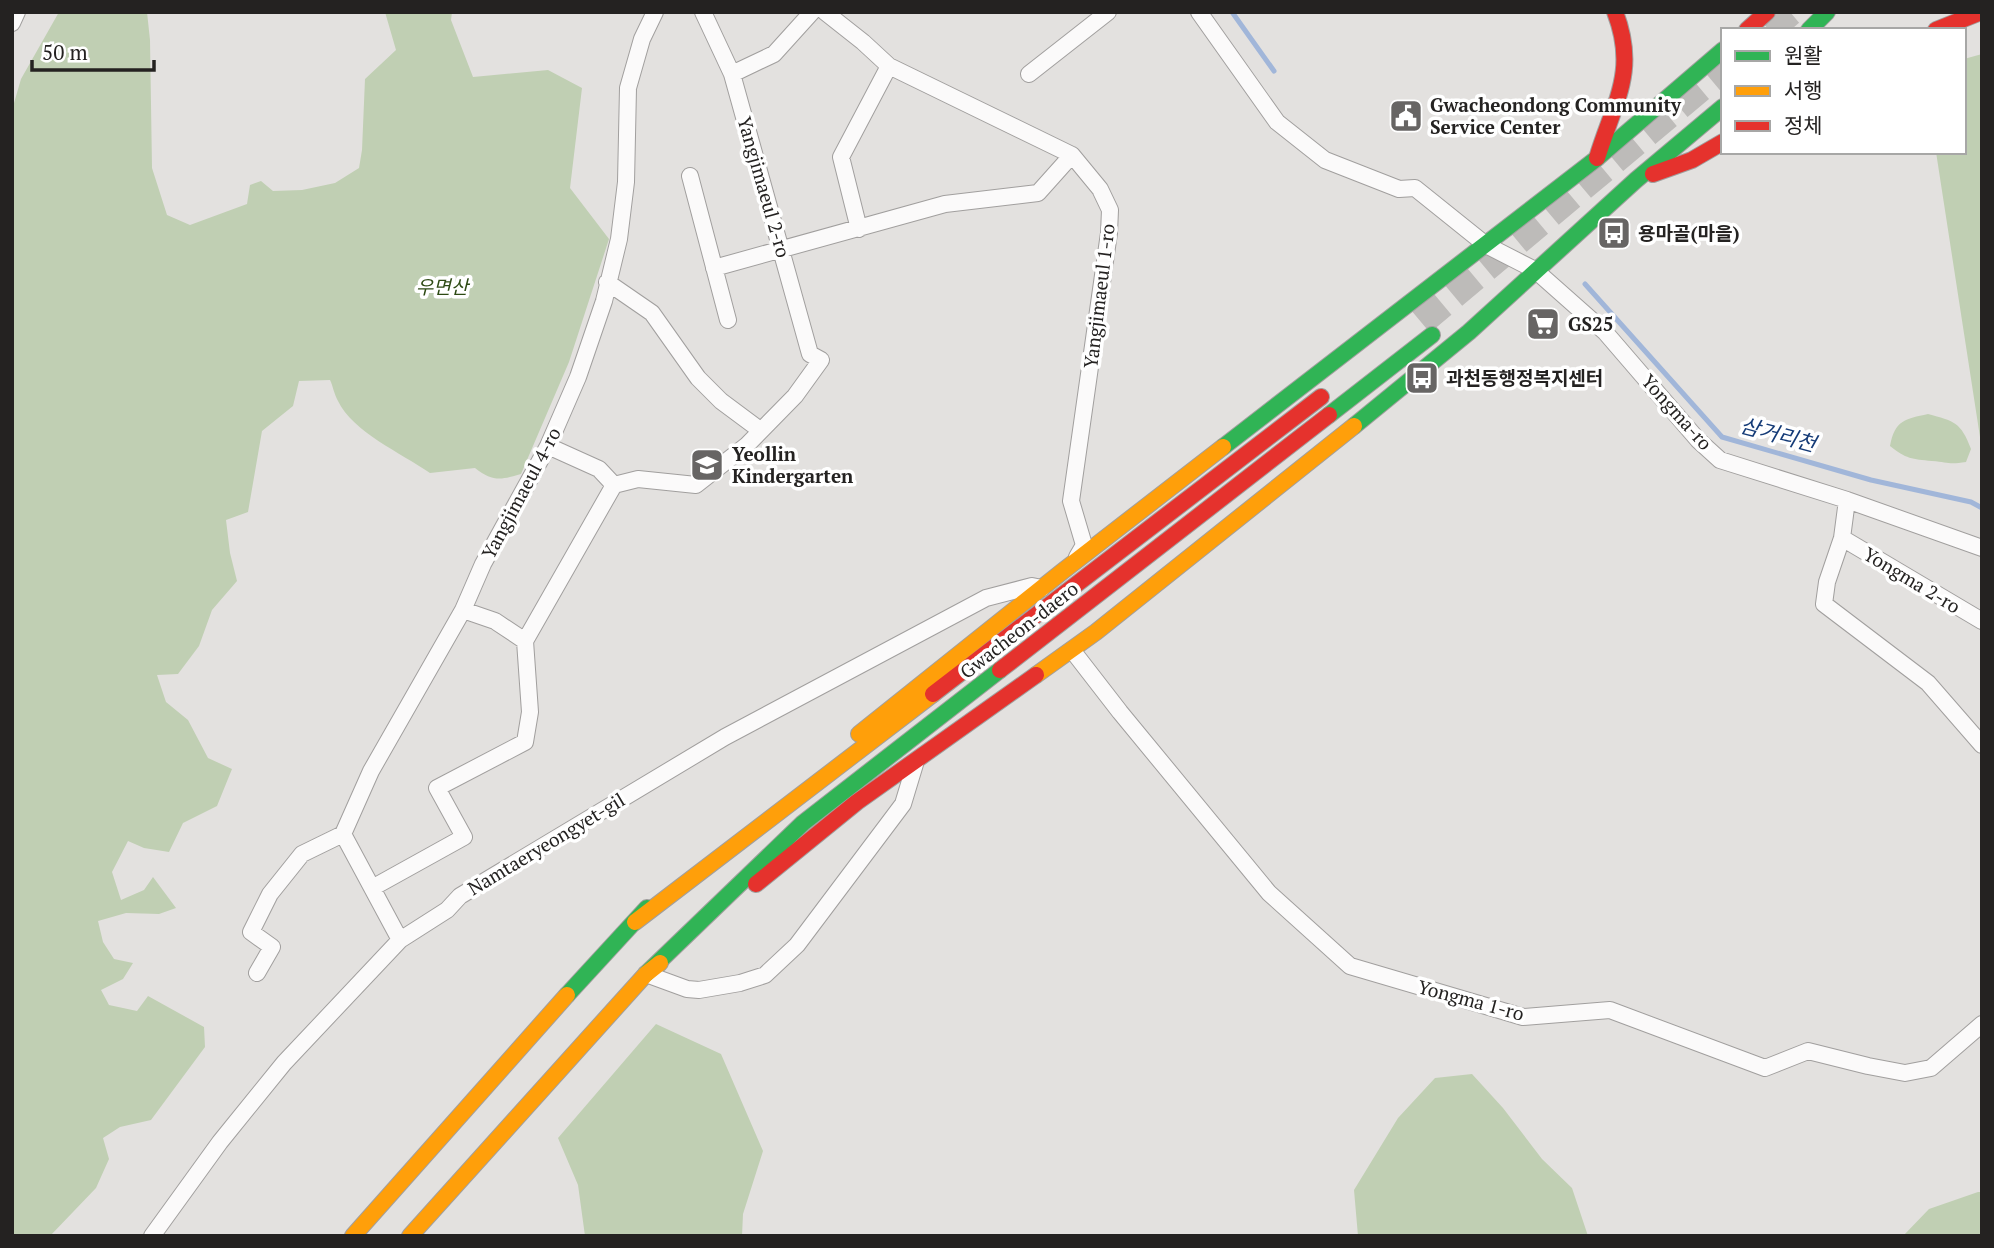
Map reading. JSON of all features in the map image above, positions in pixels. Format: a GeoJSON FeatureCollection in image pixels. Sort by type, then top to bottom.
{"type":"FeatureCollection","features":[{"type":"Feature","properties":{"kind":"main road"},"geometry":{"type":"LineString","coordinates":[[1597,159],[1621,93],[1625,74],[1626,48],[1615,12]]}},
{"type":"Feature","properties":{"kind":"main road"},"geometry":{"type":"LineString","coordinates":[[1749,28],[1767,12]]}},
{"type":"Feature","properties":{"kind":"main road"},"geometry":{"type":"LineString","coordinates":[[1811,28],[1827,12]]}},
{"type":"Feature","properties":{"kind":"main road"},"geometry":{"type":"LineString","coordinates":[[1941,28],[1981,12]]}},
{"type":"Feature","properties":{"kind":"main road"},"geometry":{"type":"LineString","coordinates":[[354,1236],[603,954],[668,885],[1074,562],[1597,159],[1721,52]]}},
{"type":"Feature","properties":{"kind":"main road"},"geometry":{"type":"LineString","coordinates":[[410,1236],[646,974],[857,802],[1072,650],[1469,332],[1636,180],[1721,109]]}},
{"type":"Feature","properties":{"kind":"main road"},"geometry":{"type":"LineString","coordinates":[[1636,180],[1692,160],[1721,143]]}},
{"type":"Feature","properties":{"kind":"main road","name":"Gwacheon-daero"},"geometry":{"type":"LineString","coordinates":[[646,974],[803,824],[1432,335]]}},
{"type":"Feature","properties":{"kind":"main road","name":"Gwacheon-daero"},"geometry":{"type":"LineString","coordinates":[[635,922],[1334,388]]}},
{"type":"Feature","properties":{"kind":"street"},"geometry":{"type":"LineString","coordinates":[[12,23],[17,12]]}},
{"type":"Feature","properties":{"kind":"street","name":"Yangjimaeul 4-ro"},"geometry":{"type":"LineString","coordinates":[[343,834],[371,771],[463,610],[483,564],[548,446],[578,377],[604,301],[619,239],[626,182],[628,88],[642,38],[655,12]]}},
{"type":"Feature","properties":{"kind":"street","name":"Yangjimaeul 2-ro"},"geometry":{"type":"LineString","coordinates":[[703,12],[732,74],[810,354],[821,360],[795,396],[760,430]]}},
{"type":"Feature","properties":{"kind":"street"},"geometry":{"type":"LineString","coordinates":[[732,74],[774,54],[812,12]]}},
{"type":"Feature","properties":{"kind":"street","name":"Yangjimaeul 1-ro"},"geometry":{"type":"LineString","coordinates":[[825,12],[889,66],[1072,155],[1100,189],[1110,210],[1109,233],[1070,502],[1084,545],[1074,562]]}},
{"type":"Feature","properties":{"kind":"street"},"geometry":{"type":"LineString","coordinates":[[1029,74],[1108,12]]}},
{"type":"Feature","properties":{"kind":"street","name":"Yongma-ro"},"geometry":{"type":"LineString","coordinates":[[1199,12],[1277,122],[1325,160],[1399,189],[1415,188],[1486,245],[1535,270],[1605,332],[1698,440],[1720,460],[1847,500],[1982,548]]}},
{"type":"Feature","properties":{"kind":"street"},"geometry":{"type":"LineString","coordinates":[[859,229],[841,157],[889,66]]}},
{"type":"Feature","properties":{"kind":"street"},"geometry":{"type":"LineString","coordinates":[[714,268],[945,204],[1038,194],[1072,155]]}},
{"type":"Feature","properties":{"kind":"street"},"geometry":{"type":"LineString","coordinates":[[690,176],[728,320]]}},
{"type":"Feature","properties":{"kind":"street"},"geometry":{"type":"LineString","coordinates":[[372,888],[464,837],[437,788],[525,742],[530,712],[525,641],[614,485],[638,479],[696,485],[747,445],[760,430],[721,401],[698,378],[652,313],[607,282]]}},
{"type":"Feature","properties":{"kind":"street"},"geometry":{"type":"LineString","coordinates":[[548,446],[599,470],[614,485]]}},
{"type":"Feature","properties":{"kind":"street"},"geometry":{"type":"LineString","coordinates":[[1847,500],[1842,538],[1827,582],[1824,604],[1928,683],[1982,745]]}},
{"type":"Feature","properties":{"kind":"street","name":"Yongma 2-ro"},"geometry":{"type":"LineString","coordinates":[[1842,538],[1982,621]]}},
{"type":"Feature","properties":{"kind":"street","name":"Namtaeryeongyet-gil"},"geometry":{"type":"LineString","coordinates":[[152,1236],[220,1142],[284,1063],[400,940],[447,910],[460,896],[725,737],[986,598],[1032,586],[1042,588]]}},
{"type":"Feature","properties":{"kind":"street"},"geometry":{"type":"LineString","coordinates":[[463,610],[495,621],[525,641]]}},
{"type":"Feature","properties":{"kind":"street","name":"Yongma 1-ro"},"geometry":{"type":"LineString","coordinates":[[1072,650],[1128,723],[1269,893],[1350,966],[1523,1017],[1611,1010],[1765,1068],[1808,1051],[1905,1073],[1931,1068],[1982,1024]]}},
{"type":"Feature","properties":{"kind":"street"},"geometry":{"type":"LineString","coordinates":[[646,974],[687,989],[699,990],[740,983],[765,975],[797,945],[903,804],[916,761]]}},
{"type":"Feature","properties":{"kind":"street"},"geometry":{"type":"LineString","coordinates":[[257,973],[272,947],[251,932],[270,894],[302,854],[343,834],[400,940]]}},
{"type":"Feature","properties":{"kind":"green space","name":"우면산"},"geometry":{"type":"Polygon","coordinates":[[[59,12],[147,12],[150,40],[152,168],[167,215],[190,225],[247,204],[250,185],[261,181],[273,191],[302,190],[335,183],[359,168],[365,79],[396,50],[385,12],[452,12],[451,20],[473,77],[548,70],[582,88],[570,188],[609,239],[569,362],[521,474],[497,478],[487,476],[475,468],[430,473],[355,423],[338,401],[330,380],[299,381],[293,406],[262,431],[248,512],[226,520],[237,581],[212,610],[199,646],[178,674],[157,675],[166,702],[188,720],[208,758],[232,769],[217,806],[183,823],[169,852],[144,848],[128,841],[112,872],[121,900],[144,890],[153,877],[176,908],[159,914],[126,913],[98,921],[103,942],[114,959],[133,963],[123,979],[101,990],[109,1005],[137,1011],[148,996],[204,1027],[205,1047],[151,1120],[120,1127],[103,1138],[109,1159],[96,1188],[50,1236],[12,1236],[12,110],[21,79],[59,12]]]}},
{"type":"Feature","properties":{"kind":"green space"},"geometry":{"type":"Polygon","coordinates":[[[1982,54],[1982,450],[1936,154],[1966,154],[1966,58],[1982,54]]]}},
{"type":"Feature","properties":{"kind":"green space"},"geometry":{"type":"Polygon","coordinates":[[[1928,414],[1956,424],[1964,433],[1971,449],[1966,462],[1914,459],[1900,454],[1890,446],[1895,431],[1902,422],[1928,414]]]}},
{"type":"Feature","properties":{"kind":"green space"},"geometry":{"type":"Polygon","coordinates":[[[656,1024],[721,1054],[763,1151],[743,1214],[742,1236],[585,1236],[578,1185],[558,1138],[656,1024]]]}},
{"type":"Feature","properties":{"kind":"green space"},"geometry":{"type":"Polygon","coordinates":[[[1472,1074],[1503,1108],[1542,1159],[1572,1188],[1588,1236],[1358,1236],[1354,1190],[1398,1118],[1435,1078],[1472,1074]]]}},
{"type":"Feature","properties":{"kind":"green space"},"geometry":{"type":"Polygon","coordinates":[[[1982,1192],[1982,1236],[1903,1236],[1929,1209],[1982,1192]]]}},
{"type":"Feature","properties":{"kind":"waterway","name":"삼거리천"},"geometry":{"type":"LineString","coordinates":[[1232,12],[1274,71]]}},
{"type":"Feature","properties":{"kind":"waterway","name":"삼거리천"},"geometry":{"type":"LineString","coordinates":[[1585,284],[1722,437],[1871,480],[1971,502],[1982,508]]}},
{"type":"Feature","properties":{"kind":"tunnel"},"geometry":{"type":"LineString","coordinates":[[1771,28],[1790,12]]}},
{"type":"Feature","properties":{"kind":"tunnel"},"geometry":{"type":"LineString","coordinates":[[1421,322],[1721,71]]}},
{"type":"Feature","properties":{"kind":"traffic: fast"},"geometry":{"type":"LineString","coordinates":[[1811,28],[1827,12]]}},
{"type":"Feature","properties":{"kind":"traffic: fast"},"geometry":{"type":"LineString","coordinates":[[1223,447],[1596,159],[1721,52]]}},
{"type":"Feature","properties":{"kind":"traffic: fast"},"geometry":{"type":"LineString","coordinates":[[1354,426],[1469,332],[1636,180],[1721,109]]}},
{"type":"Feature","properties":{"kind":"traffic: fast"},"geometry":{"type":"LineString","coordinates":[[1329,415],[1432,335]]}},
{"type":"Feature","properties":{"kind":"traffic: fast"},"geometry":{"type":"LineString","coordinates":[[646,974],[803,823],[1000,670]]}},
{"type":"Feature","properties":{"kind":"traffic: fast"},"geometry":{"type":"LineString","coordinates":[[567,995],[647,908]]}},
{"type":"Feature","properties":{"kind":"traffic: slow"},"geometry":{"type":"LineString","coordinates":[[1036,675],[1096,632],[1354,426]]}},
{"type":"Feature","properties":{"kind":"traffic: slow"},"geometry":{"type":"LineString","coordinates":[[859,734],[1223,447]]}},
{"type":"Feature","properties":{"kind":"traffic: slow"},"geometry":{"type":"LineString","coordinates":[[635,922],[933,694]]}},
{"type":"Feature","properties":{"kind":"traffic: slow"},"geometry":{"type":"LineString","coordinates":[[410,1236],[646,974],[660,963]]}},
{"type":"Feature","properties":{"kind":"traffic: slow"},"geometry":{"type":"LineString","coordinates":[[353,1236],[567,995]]}},
{"type":"Feature","properties":{"kind":"traffic: jam"},"geometry":{"type":"LineString","coordinates":[[1597,158],[1624,70],[1622,33],[1615,12]]}},
{"type":"Feature","properties":{"kind":"traffic: jam"},"geometry":{"type":"LineString","coordinates":[[1749,28],[1767,12]]}},
{"type":"Feature","properties":{"kind":"traffic: jam"},"geometry":{"type":"LineString","coordinates":[[1941,28],[1981,12]]}},
{"type":"Feature","properties":{"kind":"traffic: jam"},"geometry":{"type":"LineString","coordinates":[[1653,174],[1692,160],[1721,143]]}},
{"type":"Feature","properties":{"kind":"traffic: jam"},"geometry":{"type":"LineString","coordinates":[[933,694],[1321,397]]}},
{"type":"Feature","properties":{"kind":"traffic: jam"},"geometry":{"type":"LineString","coordinates":[[1000,670],[1329,415]]}},
{"type":"Feature","properties":{"kind":"traffic: jam"},"geometry":{"type":"LineString","coordinates":[[756,884],[857,802],[1036,675]]}},
{"type":"Feature","properties":{"kind":"place","name":"Gwacheondong Community Service Center"},"geometry":{"type":"Point","coordinates":[1406,116]}},
{"type":"Feature","properties":{"kind":"place","name":"용마골(마을)"},"geometry":{"type":"Point","coordinates":[1614,233]}},
{"type":"Feature","properties":{"kind":"place","name":"GS25"},"geometry":{"type":"Point","coordinates":[1543,324]}},
{"type":"Feature","properties":{"kind":"place","name":"과천동행정복지센터"},"geometry":{"type":"Point","coordinates":[1422,378]}},
{"type":"Feature","properties":{"kind":"place","name":"Yeollin Kindergarten"},"geometry":{"type":"Point","coordinates":[707,465]}}]}
